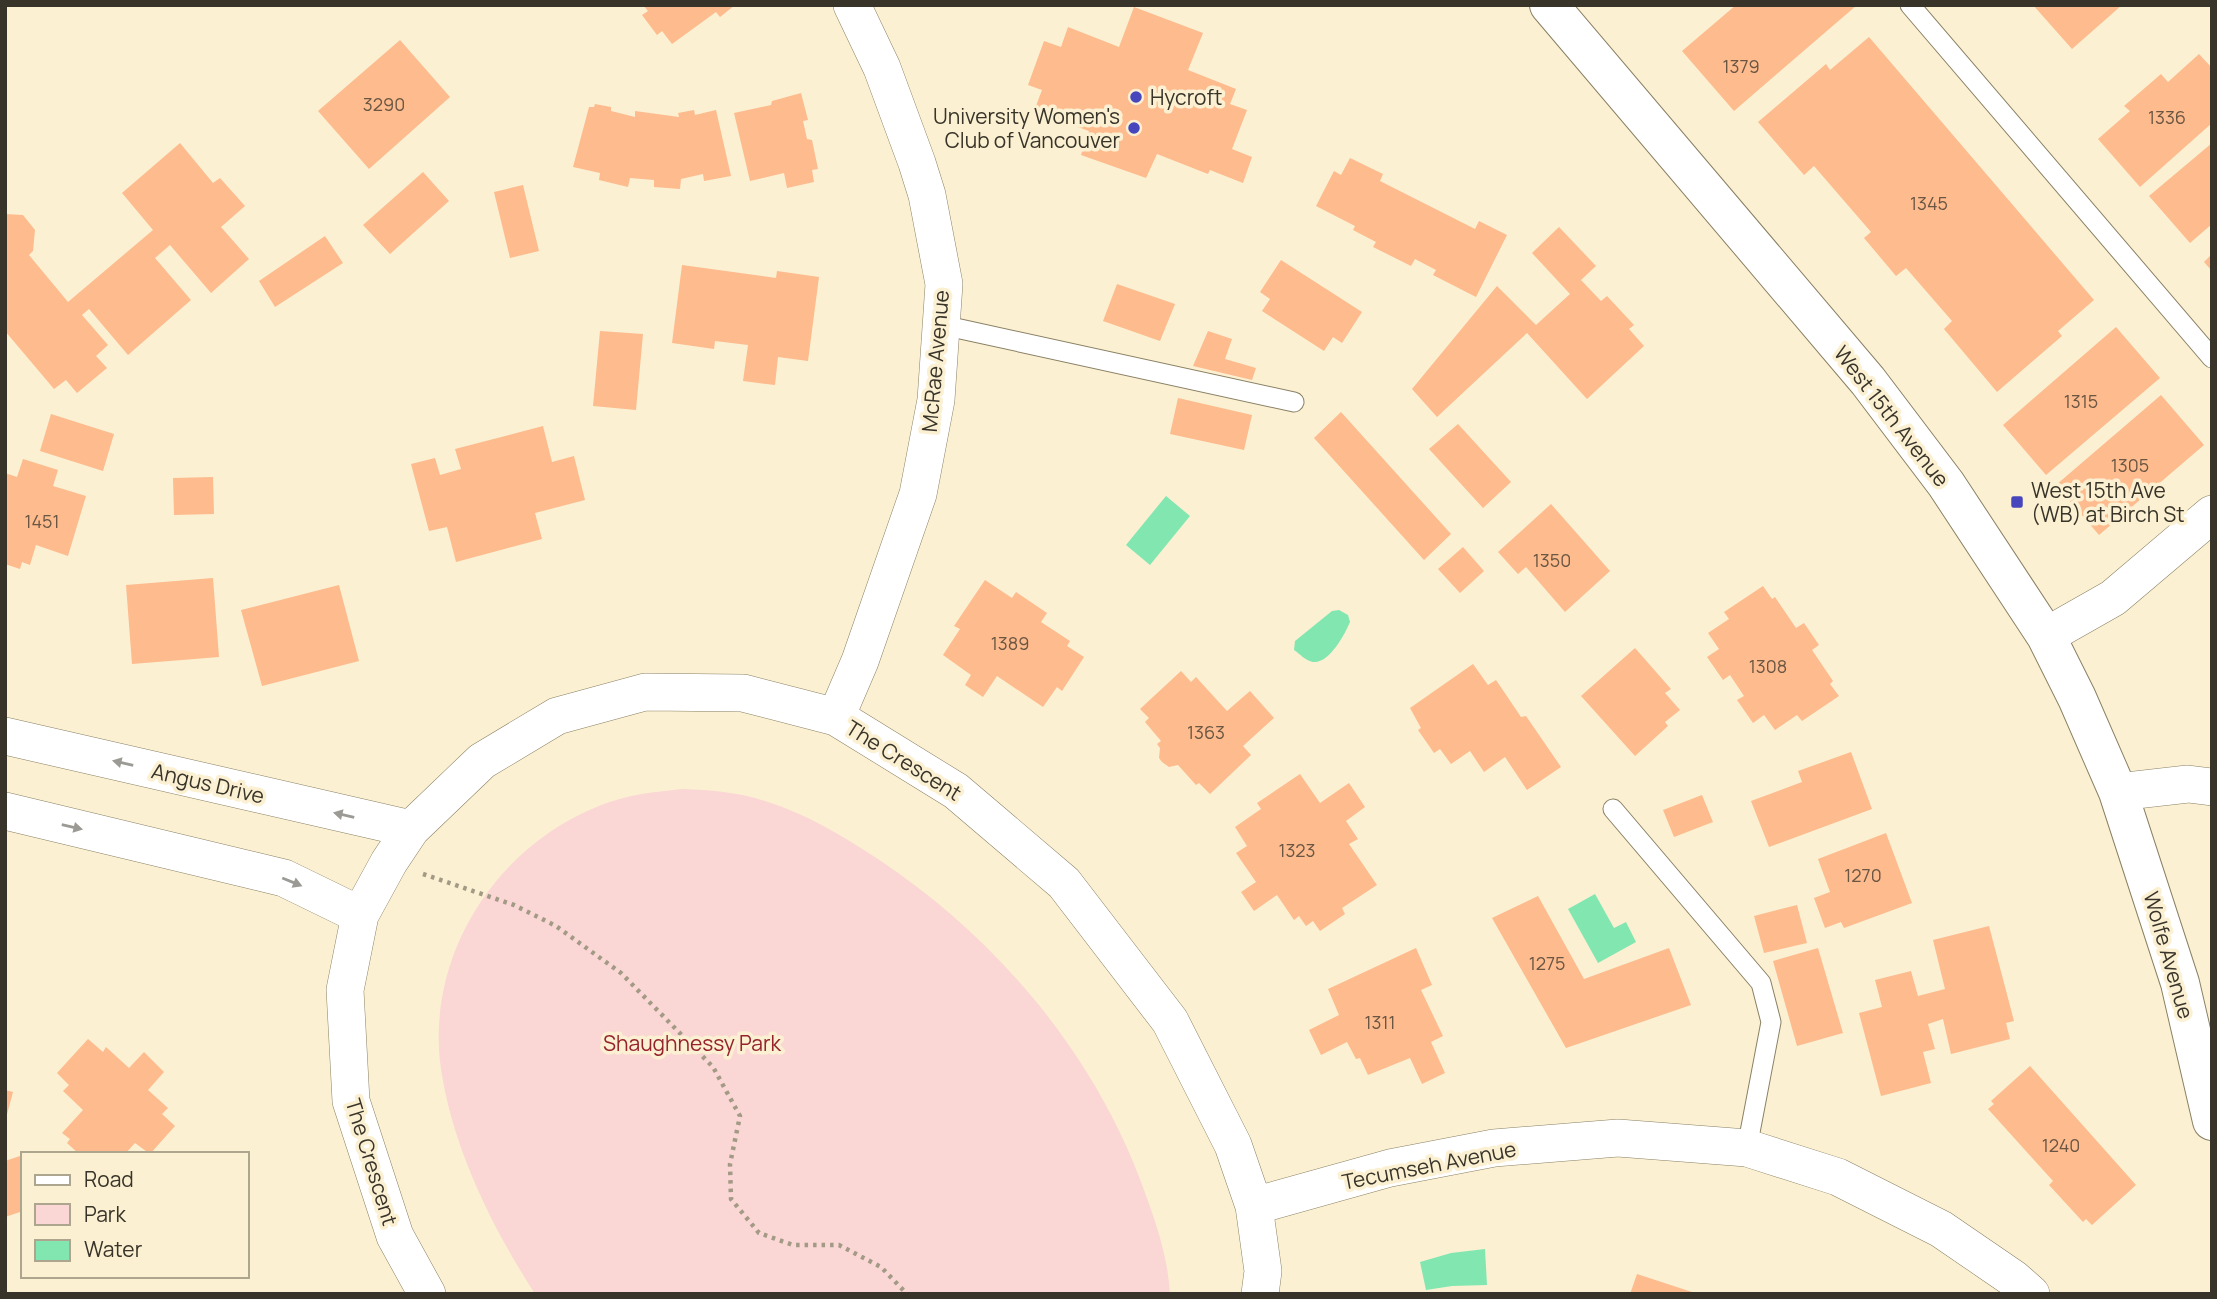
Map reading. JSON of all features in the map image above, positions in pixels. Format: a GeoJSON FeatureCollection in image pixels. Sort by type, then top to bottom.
{"type":"FeatureCollection","features":[{"type":"Feature","properties":{"kind":"street","name":"McRae Avenue"},"geometry":{"type":"LineString","coordinates":[[836,717],[860,661],[918,494],[936,400],[944,284],[928,195],[881,68],[852,5]]}},
{"type":"Feature","properties":{"kind":"street","name":"West 15th Avenue"},"geometry":{"type":"LineString","coordinates":[[1549,5],[1868,381],[1946,484],[2046,636],[2077,698],[2118,792]]}},
{"type":"Feature","properties":{"kind":"street"},"geometry":{"type":"LineString","coordinates":[[1585,5],[1593,57]]}},
{"type":"Feature","properties":{"kind":"street"},"geometry":{"type":"LineString","coordinates":[[2046,636],[2113,598],[2212,514]]}},
{"type":"Feature","properties":{"kind":"street","name":"The Crescent"},"geometry":{"type":"LineString","coordinates":[[427,1294],[395,1236],[351,1101],[345,990],[360,915],[389,862],[411,830],[482,761],[557,716],[645,692],[743,693],[836,717],[956,791],[1065,883],[1170,1021],[1233,1145],[1254,1206],[1263,1271],[1260,1294]]}},
{"type":"Feature","properties":{"kind":"street","name":"Angus Drive"},"geometry":{"type":"LineString","coordinates":[[5,736],[411,830]]}},
{"type":"Feature","properties":{"kind":"street"},"geometry":{"type":"LineString","coordinates":[[2118,792],[2188,784],[2212,787]]}},
{"type":"Feature","properties":{"kind":"street","name":"Wolfe Avenue"},"geometry":{"type":"LineString","coordinates":[[2118,792],[2180,983],[2212,1121]]}},
{"type":"Feature","properties":{"kind":"street"},"geometry":{"type":"LineString","coordinates":[[5,811],[284,878],[360,915]]}},
{"type":"Feature","properties":{"kind":"street","name":"Tecumseh Avenue"},"geometry":{"type":"LineString","coordinates":[[1254,1206],[1390,1168],[1494,1148],[1618,1138],[1747,1148],[1838,1177],[1941,1229],[2014,1279],[2031,1294]]}},
{"type":"Feature","properties":{"kind":"lane"},"geometry":{"type":"LineString","coordinates":[[1910,5],[2212,358]]}},
{"type":"Feature","properties":{"kind":"lane"},"geometry":{"type":"LineString","coordinates":[[942,325],[1294,402]]}},
{"type":"Feature","properties":{"kind":"lane"},"geometry":{"type":"LineString","coordinates":[[1613,809],[1761,983],[1771,1022],[1747,1148]]}},
{"type":"Feature","properties":{"kind":"path"},"geometry":{"type":"LineString","coordinates":[[389,862],[514,905],[556,926],[621,974],[713,1067],[740,1116],[730,1164],[731,1199],[759,1233],[793,1245],[839,1245],[881,1267],[907,1294]]}},
{"type":"Feature","properties":{"kind":"green space","name":"Shaughnessy Park"},"geometry":{"type":"Polygon","coordinates":[[[682,789],[724,792],[755,798],[795,812],[823,826],[878,859],[923,891],[1005,966],[1074,1052],[1128,1149],[1159,1235],[1170,1294],[535,1294],[504,1242],[476,1186],[455,1128],[441,1069],[439,1027],[444,986],[457,947],[475,911],[499,878],[528,849],[562,824],[609,802],[682,789]]]}},
{"type":"Feature","properties":{"kind":"water"},"geometry":{"type":"Polygon","coordinates":[[[1166,496],[1190,516],[1150,565],[1126,545],[1166,496]]]}},
{"type":"Feature","properties":{"kind":"water"},"geometry":{"type":"Polygon","coordinates":[[[1339,610],[1348,615],[1350,622],[1325,658],[1313,662],[1294,650],[1295,641],[1332,611],[1339,610]]]}},
{"type":"Feature","properties":{"kind":"water"},"geometry":{"type":"Polygon","coordinates":[[[1595,894],[1614,928],[1626,922],[1636,942],[1598,963],[1568,909],[1595,894]]]}},
{"type":"Feature","properties":{"kind":"water"},"geometry":{"type":"Polygon","coordinates":[[[1485,1249],[1487,1285],[1426,1290],[1420,1262],[1451,1253],[1485,1249]]]}},
{"type":"Feature","properties":{"kind":"building"},"geometry":{"type":"Polygon","coordinates":[[[643,5],[735,5],[720,17],[716,12],[672,44],[662,31],[657,35],[642,15],[648,11],[643,5]]]}},
{"type":"Feature","properties":{"kind":"building"},"geometry":{"type":"Polygon","coordinates":[[[1736,5],[1857,5],[1734,111],[1682,51],[1736,5]]]}},
{"type":"Feature","properties":{"kind":"building"},"geometry":{"type":"Polygon","coordinates":[[[2033,5],[2122,5],[2072,49],[2033,5]]]}},
{"type":"Feature","properties":{"kind":"building","name":"Hycroft"},"geometry":{"type":"Polygon","coordinates":[[[1134,7],[1203,33],[1188,70],[1236,89],[1230,104],[1247,110],[1232,149],[1252,157],[1243,183],[1210,170],[1208,174],[1157,154],[1146,178],[1081,155],[1089,131],[1034,111],[1042,90],[1028,85],[1044,41],[1061,47],[1068,27],[1119,47],[1134,7]]]}},
{"type":"Feature","properties":{"kind":"building"},"geometry":{"type":"Polygon","coordinates":[[[1869,37],[2094,300],[2058,331],[2062,336],[1997,392],[1944,329],[1952,321],[1906,268],[1896,276],[1864,238],[1871,232],[1814,166],[1804,175],[1758,122],[1826,64],[1830,70],[1869,37]]]}},
{"type":"Feature","properties":{"kind":"building"},"geometry":{"type":"Polygon","coordinates":[[[400,40],[450,97],[369,169],[318,111],[400,40]]]}},
{"type":"Feature","properties":{"kind":"building"},"geometry":{"type":"Polygon","coordinates":[[[2199,54],[2212,68],[2212,123],[2140,187],[2098,139],[2130,111],[2124,106],[2161,74],[2168,82],[2199,54]]]}},
{"type":"Feature","properties":{"kind":"building"},"geometry":{"type":"Polygon","coordinates":[[[801,93],[808,120],[803,121],[807,139],[812,140],[818,169],[812,170],[814,182],[787,188],[784,173],[750,181],[734,113],[771,105],[772,101],[801,93]]]}},
{"type":"Feature","properties":{"kind":"building"},"geometry":{"type":"Polygon","coordinates":[[[595,104],[635,117],[635,111],[679,117],[678,113],[694,110],[695,115],[716,110],[731,176],[704,181],[703,174],[681,179],[680,189],[654,187],[654,180],[630,178],[628,187],[599,180],[600,173],[573,167],[589,107],[594,107],[595,104]]]}},
{"type":"Feature","properties":{"kind":"building"},"geometry":{"type":"Polygon","coordinates":[[[180,143],[213,183],[220,178],[245,206],[221,227],[249,259],[211,293],[170,245],[155,258],[191,300],[128,355],[89,309],[82,315],[108,345],[96,356],[107,368],[77,393],[66,380],[54,389],[5,331],[5,214],[23,215],[35,230],[33,251],[29,255],[68,302],[153,230],[122,193],[180,143]]]}},
{"type":"Feature","properties":{"kind":"building"},"geometry":{"type":"Polygon","coordinates":[[[2212,143],[2212,224],[2190,243],[2149,196],[2212,143]]]}},
{"type":"Feature","properties":{"kind":"building"},"geometry":{"type":"Polygon","coordinates":[[[1350,158],[1383,174],[1380,181],[1475,229],[1479,221],[1507,235],[1476,297],[1433,275],[1436,270],[1415,259],[1411,266],[1373,247],[1376,242],[1353,230],[1355,226],[1316,206],[1334,171],[1341,175],[1350,158]]]}},
{"type":"Feature","properties":{"kind":"building"},"geometry":{"type":"Polygon","coordinates":[[[423,172],[449,201],[390,254],[363,225],[423,172]]]}},
{"type":"Feature","properties":{"kind":"building"},"geometry":{"type":"Polygon","coordinates":[[[523,185],[539,251],[510,258],[494,192],[523,185]]]}},
{"type":"Feature","properties":{"kind":"building"},"geometry":{"type":"Polygon","coordinates":[[[1559,227],[1596,266],[1581,280],[1601,301],[1607,296],[1634,325],[1629,329],[1644,346],[1587,399],[1527,333],[1437,417],[1412,389],[1497,286],[1536,325],[1570,294],[1532,253],[1559,227]]]}},
{"type":"Feature","properties":{"kind":"building"},"geometry":{"type":"Polygon","coordinates":[[[325,236],[343,263],[275,307],[259,281],[325,236]]]}},
{"type":"Feature","properties":{"kind":"building"},"geometry":{"type":"Polygon","coordinates":[[[2212,254],[2212,271],[2204,262],[2212,254]]]}},
{"type":"Feature","properties":{"kind":"building"},"geometry":{"type":"Polygon","coordinates":[[[1281,260],[1362,312],[1342,343],[1333,337],[1324,351],[1262,311],[1270,299],[1260,292],[1281,260]]]}},
{"type":"Feature","properties":{"kind":"building"},"geometry":{"type":"Polygon","coordinates":[[[682,265],[776,278],[777,271],[819,277],[808,361],[778,357],[775,385],[743,381],[748,345],[715,341],[714,349],[672,343],[682,265]]]}},
{"type":"Feature","properties":{"kind":"building"},"geometry":{"type":"Polygon","coordinates":[[[1117,284],[1175,304],[1160,341],[1103,321],[1117,284]]]}},
{"type":"Feature","properties":{"kind":"building"},"geometry":{"type":"Polygon","coordinates":[[[2116,327],[2160,378],[2046,475],[2003,425],[2116,327]]]}},
{"type":"Feature","properties":{"kind":"building"},"geometry":{"type":"Polygon","coordinates":[[[600,331],[643,334],[636,410],[593,406],[600,331]]]}},
{"type":"Feature","properties":{"kind":"building"},"geometry":{"type":"Polygon","coordinates":[[[1208,331],[1232,339],[1225,359],[1256,368],[1252,380],[1193,366],[1208,331]]]}},
{"type":"Feature","properties":{"kind":"building"},"geometry":{"type":"Polygon","coordinates":[[[2161,395],[2204,445],[2099,535],[2056,485],[2161,395]]]}},
{"type":"Feature","properties":{"kind":"building"},"geometry":{"type":"Polygon","coordinates":[[[1178,398],[1252,415],[1244,450],[1170,434],[1178,398]]]}},
{"type":"Feature","properties":{"kind":"building"},"geometry":{"type":"Polygon","coordinates":[[[1341,412],[1451,534],[1424,560],[1314,438],[1341,412]]]}},
{"type":"Feature","properties":{"kind":"building"},"geometry":{"type":"Polygon","coordinates":[[[51,414],[114,434],[103,471],[40,451],[51,414]]]}},
{"type":"Feature","properties":{"kind":"building"},"geometry":{"type":"Polygon","coordinates":[[[1458,424],[1511,482],[1483,508],[1429,449],[1458,424]]]}},
{"type":"Feature","properties":{"kind":"building"},"geometry":{"type":"Polygon","coordinates":[[[543,426],[552,462],[574,456],[585,500],[535,513],[542,539],[456,562],[447,527],[429,531],[411,464],[435,458],[440,475],[461,469],[455,449],[543,426]]]}},
{"type":"Feature","properties":{"kind":"building"},"geometry":{"type":"Polygon","coordinates":[[[23,459],[58,470],[53,486],[86,496],[68,556],[36,545],[30,565],[22,562],[20,569],[5,564],[5,473],[17,477],[23,459]]]}},
{"type":"Feature","properties":{"kind":"building"},"geometry":{"type":"Polygon","coordinates":[[[213,477],[214,514],[174,515],[173,478],[213,477]]]}},
{"type":"Feature","properties":{"kind":"building"},"geometry":{"type":"Polygon","coordinates":[[[1551,504],[1610,571],[1565,612],[1526,567],[1518,574],[1498,552],[1551,504]]]}},
{"type":"Feature","properties":{"kind":"building"},"geometry":{"type":"Polygon","coordinates":[[[1463,547],[1484,571],[1460,593],[1438,569],[1463,547]]]}},
{"type":"Feature","properties":{"kind":"building"},"geometry":{"type":"Polygon","coordinates":[[[213,578],[219,657],[132,664],[126,585],[213,578]]]}},
{"type":"Feature","properties":{"kind":"building"},"geometry":{"type":"Polygon","coordinates":[[[985,580],[1012,598],[1016,592],[1047,613],[1041,622],[1070,641],[1067,646],[1084,657],[1062,691],[1057,687],[1043,707],[997,676],[983,697],[965,685],[971,675],[943,655],[960,629],[954,626],[985,580]]]}},
{"type":"Feature","properties":{"kind":"building"},"geometry":{"type":"Polygon","coordinates":[[[339,585],[359,661],[262,686],[241,610],[339,585]]]}},
{"type":"Feature","properties":{"kind":"building"},"geometry":{"type":"Polygon","coordinates":[[[1763,586],[1772,599],[1775,597],[1796,628],[1804,623],[1819,645],[1812,650],[1833,681],[1830,684],[1839,696],[1802,721],[1797,715],[1775,730],[1764,715],[1753,723],[1737,700],[1744,696],[1730,675],[1723,680],[1707,657],[1719,649],[1708,633],[1729,619],[1724,612],[1763,586]]]}},
{"type":"Feature","properties":{"kind":"building"},"geometry":{"type":"Polygon","coordinates":[[[1635,648],[1671,689],[1665,693],[1680,710],[1665,722],[1668,726],[1635,756],[1581,696],[1635,648]]]}},
{"type":"Feature","properties":{"kind":"building"},"geometry":{"type":"Polygon","coordinates":[[[1473,664],[1488,685],[1496,680],[1521,717],[1526,716],[1561,767],[1527,790],[1505,757],[1484,772],[1470,751],[1451,764],[1440,749],[1434,753],[1418,730],[1421,728],[1410,708],[1473,664]]]}},
{"type":"Feature","properties":{"kind":"building"},"geometry":{"type":"Polygon","coordinates":[[[1181,671],[1191,682],[1196,677],[1227,711],[1250,691],[1274,718],[1243,746],[1251,755],[1210,794],[1199,783],[1196,785],[1178,765],[1169,767],[1162,762],[1157,744],[1161,741],[1145,722],[1149,718],[1140,709],[1181,671]]]}},
{"type":"Feature","properties":{"kind":"building"},"geometry":{"type":"Polygon","coordinates":[[[1851,752],[1872,809],[1769,847],[1751,801],[1802,782],[1798,771],[1851,752]]]}},
{"type":"Feature","properties":{"kind":"building"},"geometry":{"type":"Polygon","coordinates":[[[1300,774],[1320,803],[1349,783],[1365,807],[1346,821],[1358,839],[1349,844],[1377,885],[1342,908],[1345,914],[1320,931],[1313,921],[1306,926],[1299,916],[1294,920],[1277,895],[1254,911],[1241,892],[1256,882],[1236,853],[1247,846],[1235,827],[1261,809],[1257,803],[1300,774]]]}},
{"type":"Feature","properties":{"kind":"building"},"geometry":{"type":"Polygon","coordinates":[[[1702,795],[1713,822],[1674,837],[1663,810],[1702,795]]]}},
{"type":"Feature","properties":{"kind":"building"},"geometry":{"type":"Polygon","coordinates":[[[1886,833],[1912,903],[1844,928],[1841,922],[1825,928],[1814,898],[1830,892],[1818,859],[1886,833]]]}},
{"type":"Feature","properties":{"kind":"building"},"geometry":{"type":"Polygon","coordinates":[[[1538,896],[1584,979],[1669,948],[1691,1005],[1566,1048],[1492,918],[1538,896]]]}},
{"type":"Feature","properties":{"kind":"building"},"geometry":{"type":"Polygon","coordinates":[[[1797,905],[1807,943],[1764,953],[1754,916],[1797,905]]]}},
{"type":"Feature","properties":{"kind":"building"},"geometry":{"type":"Polygon","coordinates":[[[1989,926],[2014,1021],[2006,1023],[2010,1039],[1951,1054],[1943,1019],[1928,1024],[1935,1049],[1923,1052],[1931,1083],[1881,1096],[1859,1013],[1882,1007],[1875,980],[1911,971],[1918,996],[1945,989],[1933,940],[1989,926]]]}},
{"type":"Feature","properties":{"kind":"building"},"geometry":{"type":"Polygon","coordinates":[[[1416,948],[1432,985],[1421,990],[1443,1036],[1431,1042],[1445,1073],[1422,1084],[1410,1058],[1368,1075],[1360,1058],[1356,1059],[1347,1042],[1321,1055],[1309,1030],[1339,1015],[1328,989],[1416,948]]]}},
{"type":"Feature","properties":{"kind":"building"},"geometry":{"type":"Polygon","coordinates":[[[1818,948],[1843,1033],[1797,1046],[1773,961],[1818,948]]]}},
{"type":"Feature","properties":{"kind":"building"},"geometry":{"type":"Polygon","coordinates":[[[88,1039],[103,1052],[106,1047],[129,1068],[144,1052],[164,1072],[148,1090],[168,1108],[162,1114],[175,1126],[152,1152],[147,1152],[135,1143],[127,1152],[77,1152],[67,1143],[70,1139],[62,1133],[83,1110],[63,1091],[69,1085],[57,1073],[88,1039]]]}},
{"type":"Feature","properties":{"kind":"building"},"geometry":{"type":"Polygon","coordinates":[[[2030,1066],[2136,1185],[2092,1225],[2086,1219],[2083,1222],[2049,1185],[2053,1181],[1988,1109],[1994,1104],[1991,1101],[2030,1066]]]}},
{"type":"Feature","properties":{"kind":"building"},"geometry":{"type":"Polygon","coordinates":[[[5,1090],[13,1092],[6,1118],[5,1117],[5,1090]]]}},
{"type":"Feature","properties":{"kind":"building"},"geometry":{"type":"Polygon","coordinates":[[[21,1156],[21,1212],[5,1217],[5,1161],[21,1156]]]}},
{"type":"Feature","properties":{"kind":"building"},"geometry":{"type":"Polygon","coordinates":[[[1637,1274],[1695,1293],[1695,1294],[1630,1294],[1637,1274]]]}},
{"type":"Feature","properties":{"kind":"place","name":"Hycroft"},"geometry":{"type":"Point","coordinates":[1136,97]}},
{"type":"Feature","properties":{"kind":"place","name":"University Women's Club of Vancouver"},"geometry":{"type":"Point","coordinates":[1134,128]}},
{"type":"Feature","properties":{"kind":"place","name":"West 15th Ave (WB) at Birch St"},"geometry":{"type":"Point","coordinates":[2017,502]}}]}
